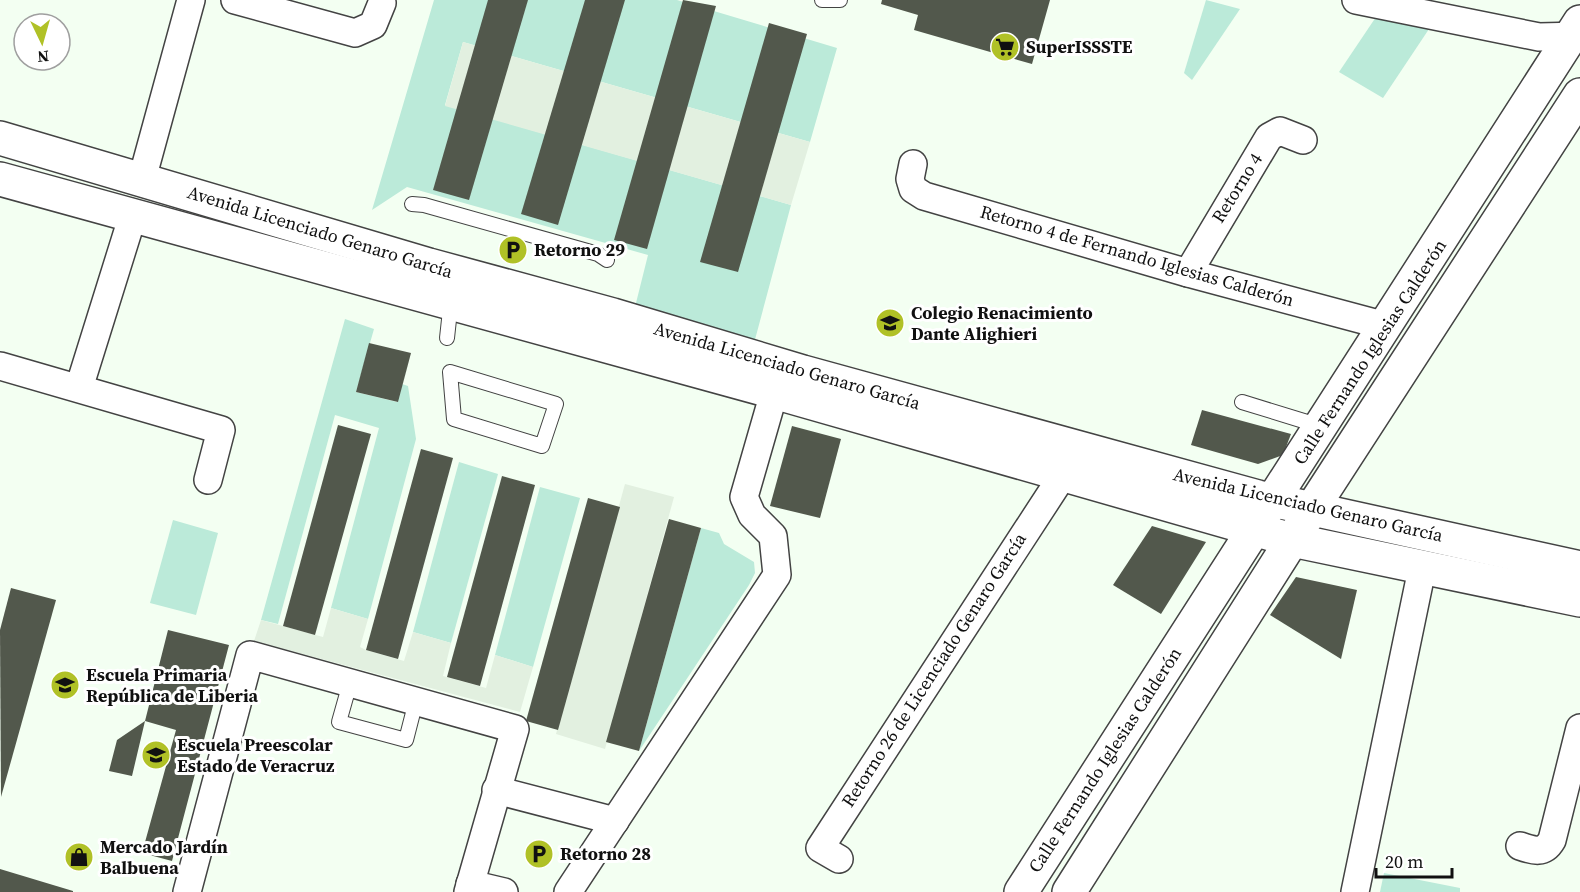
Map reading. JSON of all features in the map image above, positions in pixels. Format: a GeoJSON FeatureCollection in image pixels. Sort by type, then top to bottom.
{"type":"FeatureCollection","features":[{"type":"Feature","properties":{"kind":"street"},"geometry":{"type":"LineString","coordinates":[[142,179],[191,0]]}},
{"type":"Feature","properties":{"kind":"street"},"geometry":{"type":"LineString","coordinates":[[234,0],[355,33],[374,25],[382,3]]}},
{"type":"Feature","properties":{"kind":"street"},"geometry":{"type":"LineString","coordinates":[[1356,0],[1539,37],[1577,32]]}},
{"type":"Feature","properties":{"kind":"street","name":"Calle Fernando Iglesias Calderón"},"geometry":{"type":"LineString","coordinates":[[1021,892],[1252,530],[1274,500],[1577,32]]}},
{"type":"Feature","properties":{"kind":"street","name":"Calle Fernando Iglesias Calderón"},"geometry":{"type":"LineString","coordinates":[[1070,892],[1313,507],[1580,95]]}},
{"type":"Feature","properties":{"kind":"street","name":"Retorno 4"},"geometry":{"type":"LineString","coordinates":[[1188,273],[1269,138],[1280,131],[1302,140]]}},
{"type":"Feature","properties":{"kind":"street","name":"Avenida Licenciado Genaro García"},"geometry":{"type":"LineString","coordinates":[[0,138],[279,221],[455,289]]}},
{"type":"Feature","properties":{"kind":"street","name":"Retorno 4 de Fernando Iglesias Calderón"},"geometry":{"type":"LineString","coordinates":[[913,164],[910,178],[913,189],[924,196],[1188,273],[1386,326]]}},
{"type":"Feature","properties":{"kind":"street","name":"Avenida Licenciado Genaro García"},"geometry":{"type":"LineString","coordinates":[[0,179],[268,252],[455,289],[910,416],[1580,568]]}},
{"type":"Feature","properties":{"kind":"street"},"geometry":{"type":"LineString","coordinates":[[79,388],[132,215]]}},
{"type":"Feature","properties":{"kind":"street"},"geometry":{"type":"LineString","coordinates":[[268,252],[279,221]]}},
{"type":"Feature","properties":{"kind":"street"},"geometry":{"type":"LineString","coordinates":[[0,366],[221,430],[208,480]]}},
{"type":"Feature","properties":{"kind":"street"},"geometry":{"type":"LineString","coordinates":[[568,892],[777,575],[773,536],[752,515],[744,497],[778,379]]}},
{"type":"Feature","properties":{"kind":"street","name":"Avenida Licenciado Genaro García"},"geometry":{"type":"LineString","coordinates":[[910,416],[1063,475],[1252,530],[1422,569],[1580,600]]}},
{"type":"Feature","properties":{"kind":"street","name":"Retorno 26 de Licenciado Genaro García"},"geometry":{"type":"LineString","coordinates":[[839,859],[820,848],[1063,475]]}},
{"type":"Feature","properties":{"kind":"street"},"geometry":{"type":"LineString","coordinates":[[1355,892],[1422,569]]}},
{"type":"Feature","properties":{"kind":"street"},"geometry":{"type":"LineString","coordinates":[[187,892],[250,655],[515,729],[469,888],[504,892]]}},
{"type":"Feature","properties":{"kind":"street"},"geometry":{"type":"LineString","coordinates":[[1520,846],[1541,850],[1548,848],[1552,840],[1580,728]]}},
{"type":"Feature","properties":{"kind":"street"},"geometry":{"type":"LineString","coordinates":[[496,790],[615,821]]}},
{"type":"Feature","properties":{"kind":"lane"},"geometry":{"type":"LineString","coordinates":[[822,0],[840,0]]}},
{"type":"Feature","properties":{"kind":"lane"},"geometry":{"type":"LineString","coordinates":[[412,204],[424,205],[598,254],[607,260]]}},
{"type":"Feature","properties":{"kind":"lane"},"geometry":{"type":"LineString","coordinates":[[447,338],[455,289]]}},
{"type":"Feature","properties":{"kind":"lane"},"geometry":{"type":"LineString","coordinates":[[450,372],[556,404],[542,446],[454,419],[450,372]]}},
{"type":"Feature","properties":{"kind":"lane"},"geometry":{"type":"LineString","coordinates":[[1242,402],[1322,426]]}},
{"type":"Feature","properties":{"kind":"lane"},"geometry":{"type":"LineString","coordinates":[[350,683],[339,722],[405,740],[416,701]]}},
{"type":"Feature","properties":{"kind":"green space"},"geometry":{"type":"Polygon","coordinates":[[[434,0],[677,0],[837,48],[810,142],[463,42],[445,105],[791,205],[753,347],[633,315],[648,255],[407,187],[372,210],[434,0]]]}},
{"type":"Feature","properties":{"kind":"green space"},"geometry":{"type":"Polygon","coordinates":[[[1206,0],[1240,9],[1192,80],[1184,73],[1206,0]]]}},
{"type":"Feature","properties":{"kind":"green space"},"geometry":{"type":"Polygon","coordinates":[[[1378,14],[1431,26],[1383,98],[1339,72],[1378,14]]]}},
{"type":"Feature","properties":{"kind":"green space"},"geometry":{"type":"Polygon","coordinates":[[[345,319],[374,329],[356,392],[397,402],[402,384],[408,386],[416,439],[368,619],[331,608],[379,428],[335,415],[278,624],[261,620],[345,319]]]}},
{"type":"Feature","properties":{"kind":"green space"},"geometry":{"type":"Polygon","coordinates":[[[459,462],[498,474],[451,643],[413,632],[459,462]]]}},
{"type":"Feature","properties":{"kind":"green space"},"geometry":{"type":"Polygon","coordinates":[[[540,487],[580,498],[533,667],[495,655],[540,487]]]}},
{"type":"Feature","properties":{"kind":"green space"},"geometry":{"type":"Polygon","coordinates":[[[173,520],[218,533],[196,615],[150,603],[173,520]]]}},
{"type":"Feature","properties":{"kind":"green space"},"geometry":{"type":"Polygon","coordinates":[[[701,528],[719,533],[724,544],[754,562],[755,573],[639,751],[701,528]]]}},
{"type":"Feature","properties":{"kind":"green space"},"geometry":{"type":"Polygon","coordinates":[[[1384,873],[1460,888],[1460,892],[1380,892],[1384,873]]]}},
{"type":"Feature","properties":{"kind":"shaded area"},"geometry":{"type":"Polygon","coordinates":[[[463,42],[810,142],[791,205],[445,106],[463,42]]]}},
{"type":"Feature","properties":{"kind":"shaded area"},"geometry":{"type":"Polygon","coordinates":[[[625,484],[674,497],[605,749],[556,734],[625,484]]]}},
{"type":"Feature","properties":{"kind":"shaded area"},"geometry":{"type":"Polygon","coordinates":[[[331,608],[368,619],[360,647],[366,650],[404,661],[413,632],[451,643],[443,676],[486,688],[495,655],[533,667],[520,712],[254,641],[261,620],[323,637],[331,608]]]}},
{"type":"Feature","properties":{"kind":"building"},"geometry":{"type":"Polygon","coordinates":[[[488,0],[528,0],[469,200],[433,190],[488,0]]]}},
{"type":"Feature","properties":{"kind":"building"},"geometry":{"type":"Polygon","coordinates":[[[585,0],[625,0],[558,225],[521,214],[585,0]]]}},
{"type":"Feature","properties":{"kind":"building"},"geometry":{"type":"Polygon","coordinates":[[[683,0],[716,6],[647,249],[614,240],[683,0]]]}},
{"type":"Feature","properties":{"kind":"building","name":"SuperISSSTE"},"geometry":{"type":"Polygon","coordinates":[[[882,0],[1050,0],[1032,64],[914,30],[918,15],[881,4],[882,0]]]}},
{"type":"Feature","properties":{"kind":"building"},"geometry":{"type":"Polygon","coordinates":[[[769,23],[807,34],[738,272],[700,262],[769,23]]]}},
{"type":"Feature","properties":{"kind":"building"},"geometry":{"type":"Polygon","coordinates":[[[369,343],[411,353],[398,402],[356,392],[369,343]]]}},
{"type":"Feature","properties":{"kind":"building"},"geometry":{"type":"Polygon","coordinates":[[[1202,410],[1291,434],[1283,455],[1258,464],[1191,445],[1202,410]]]}},
{"type":"Feature","properties":{"kind":"building"},"geometry":{"type":"Polygon","coordinates":[[[338,425],[371,434],[315,635],[283,626],[338,425]]]}},
{"type":"Feature","properties":{"kind":"building"},"geometry":{"type":"Polygon","coordinates":[[[792,426],[841,439],[820,518],[770,506],[792,426]]]}},
{"type":"Feature","properties":{"kind":"building"},"geometry":{"type":"Polygon","coordinates":[[[421,449],[453,458],[398,659],[366,650],[421,449]]]}},
{"type":"Feature","properties":{"kind":"building"},"geometry":{"type":"Polygon","coordinates":[[[502,476],[535,485],[480,686],[447,677],[502,476]]]}},
{"type":"Feature","properties":{"kind":"building"},"geometry":{"type":"Polygon","coordinates":[[[588,498],[620,507],[558,730],[526,721],[588,498]]]}},
{"type":"Feature","properties":{"kind":"building"},"geometry":{"type":"Polygon","coordinates":[[[669,519],[701,528],[639,751],[606,742],[669,519]]]}},
{"type":"Feature","properties":{"kind":"building"},"geometry":{"type":"Polygon","coordinates":[[[1152,526],[1206,542],[1161,614],[1113,585],[1152,526]]]}},
{"type":"Feature","properties":{"kind":"building"},"geometry":{"type":"Polygon","coordinates":[[[1296,577],[1357,590],[1341,659],[1270,615],[1296,577]]]}},
{"type":"Feature","properties":{"kind":"building"},"geometry":{"type":"Polygon","coordinates":[[[11,588],[56,600],[1,797],[0,630],[11,588]]]}},
{"type":"Feature","properties":{"kind":"building"},"geometry":{"type":"Polygon","coordinates":[[[168,630],[229,645],[172,861],[142,853],[176,730],[145,721],[168,630]]]}},
{"type":"Feature","properties":{"kind":"building"},"geometry":{"type":"Polygon","coordinates":[[[145,721],[132,776],[109,771],[117,740],[145,721]]]}},
{"type":"Feature","properties":{"kind":"building"},"geometry":{"type":"Polygon","coordinates":[[[0,869],[73,891],[73,892],[0,892],[0,869]]]}},
{"type":"Feature","properties":{"kind":"place","name":"SuperISSSTE"},"geometry":{"type":"Point","coordinates":[1005,47]}},
{"type":"Feature","properties":{"kind":"place","name":"Retorno 29"},"geometry":{"type":"Point","coordinates":[513,250]}},
{"type":"Feature","properties":{"kind":"place","name":"Colegio Renacimiento Dante Alighieri"},"geometry":{"type":"Point","coordinates":[890,323]}},
{"type":"Feature","properties":{"kind":"place","name":"Escuela Primaria República de Liberia"},"geometry":{"type":"Point","coordinates":[65,685]}},
{"type":"Feature","properties":{"kind":"place","name":"Escuela Preescolar Estado de Veracruz"},"geometry":{"type":"Point","coordinates":[156,755]}},
{"type":"Feature","properties":{"kind":"place","name":"Retorno 28"},"geometry":{"type":"Point","coordinates":[539,854]}},
{"type":"Feature","properties":{"kind":"place","name":"Mercado Jardín Balbuena"},"geometry":{"type":"Point","coordinates":[79,857]}}]}
